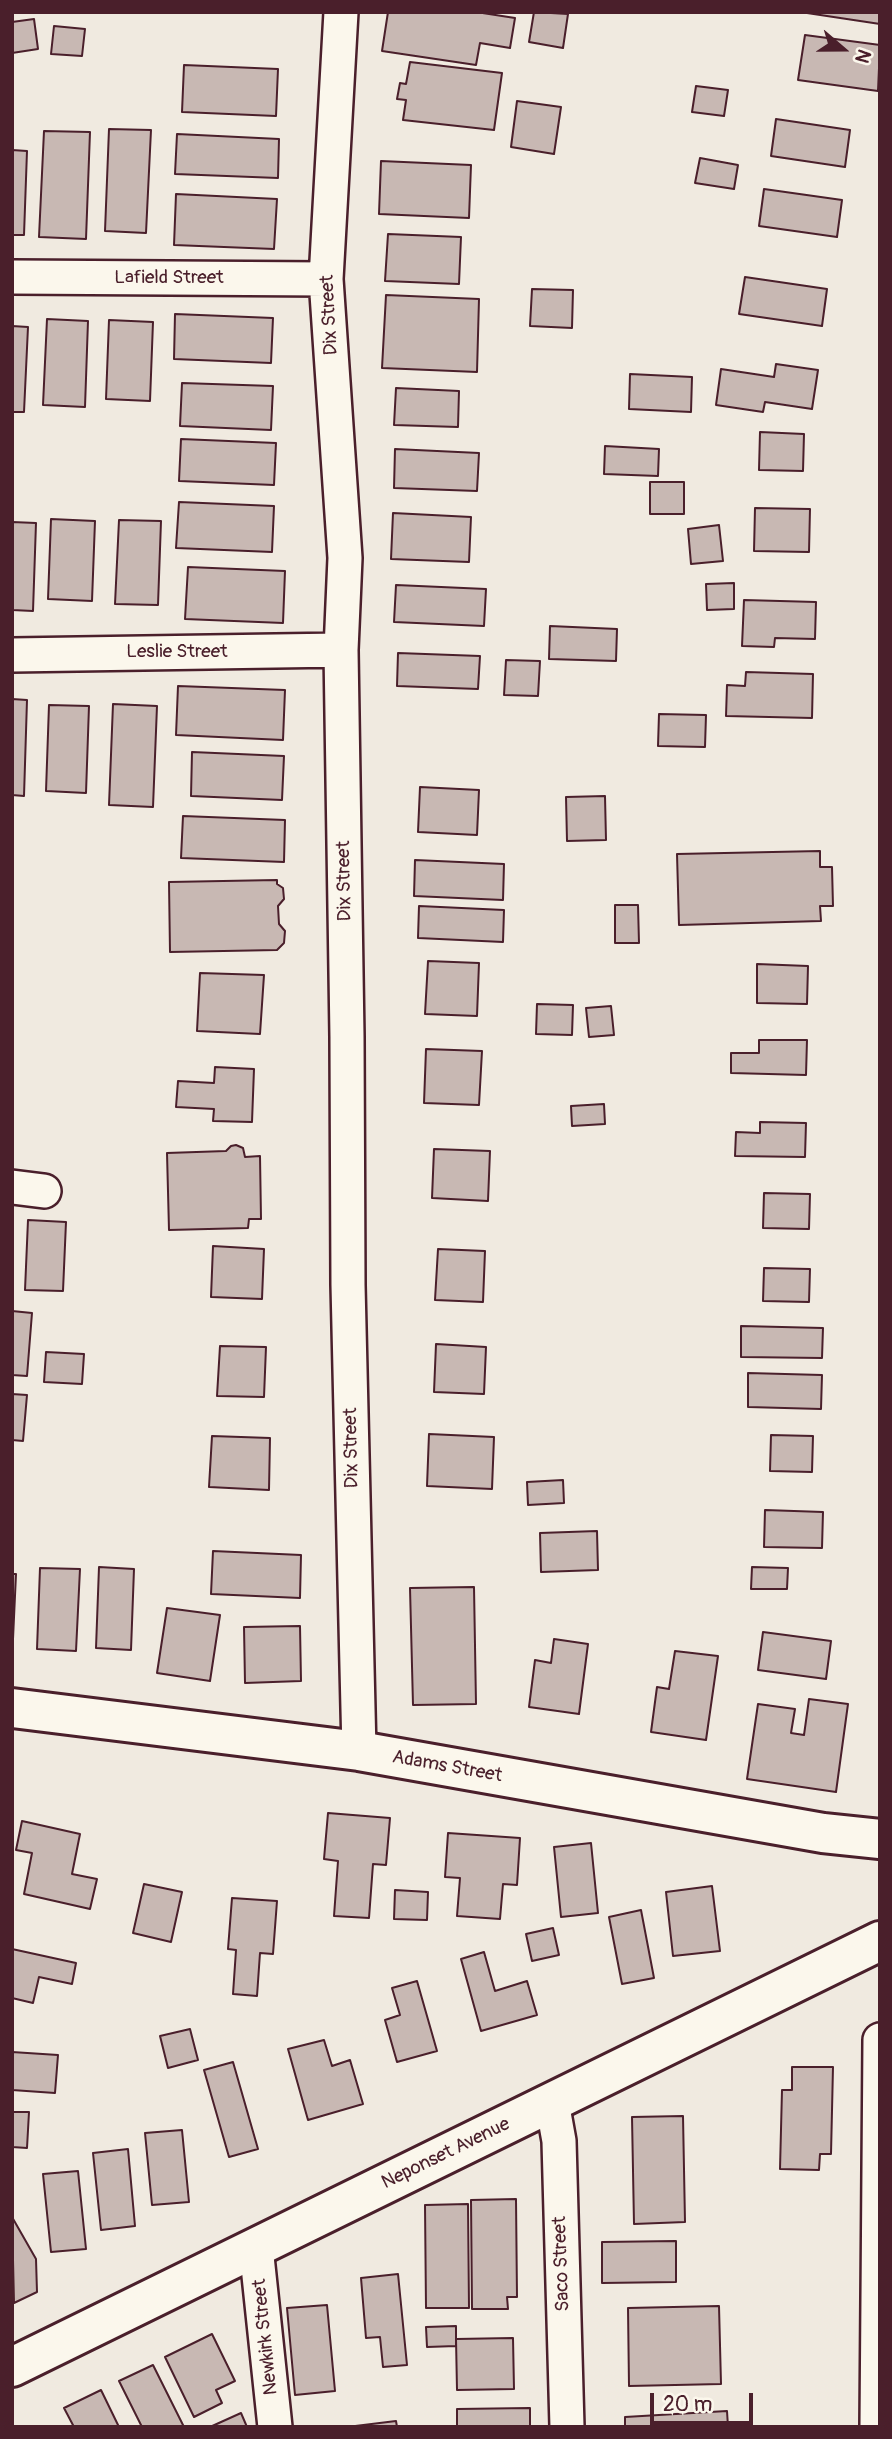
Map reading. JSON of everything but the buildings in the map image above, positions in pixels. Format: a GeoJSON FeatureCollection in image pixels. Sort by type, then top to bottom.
{"type":"FeatureCollection","features":[{"type":"Feature","properties":{"kind":"main road","name":"Adams Street"},"geometry":{"type":"LineString","coordinates":[[12,1708],[359,1751],[823,1833],[880,1839]]}},
{"type":"Feature","properties":{"kind":"main road","name":"Neponset Avenue"},"geometry":{"type":"LineString","coordinates":[[12,2367],[880,1941]]}},
{"type":"Feature","properties":{"kind":"street","name":"Dix Street"},"geometry":{"type":"LineString","coordinates":[[341,12],[326,279],[345,558],[341,650],[348,1285],[359,1751]]}},
{"type":"Feature","properties":{"kind":"street","name":"Lafield Street"},"geometry":{"type":"LineString","coordinates":[[12,278],[326,279]]}},
{"type":"Feature","properties":{"kind":"street","name":"Leslie Street"},"geometry":{"type":"LineString","coordinates":[[12,655],[341,650]]}},
{"type":"Feature","properties":{"kind":"street"},"geometry":{"type":"LineString","coordinates":[[877,2427],[880,2039]]}},
{"type":"Feature","properties":{"kind":"street","name":"Saco Street"},"geometry":{"type":"LineString","coordinates":[[552,2102],[559,2141],[567,2427]]}},
{"type":"Feature","properties":{"kind":"street","name":"Newkirk Street"},"geometry":{"type":"LineString","coordinates":[[256,2247],[275,2427]]}}]}
